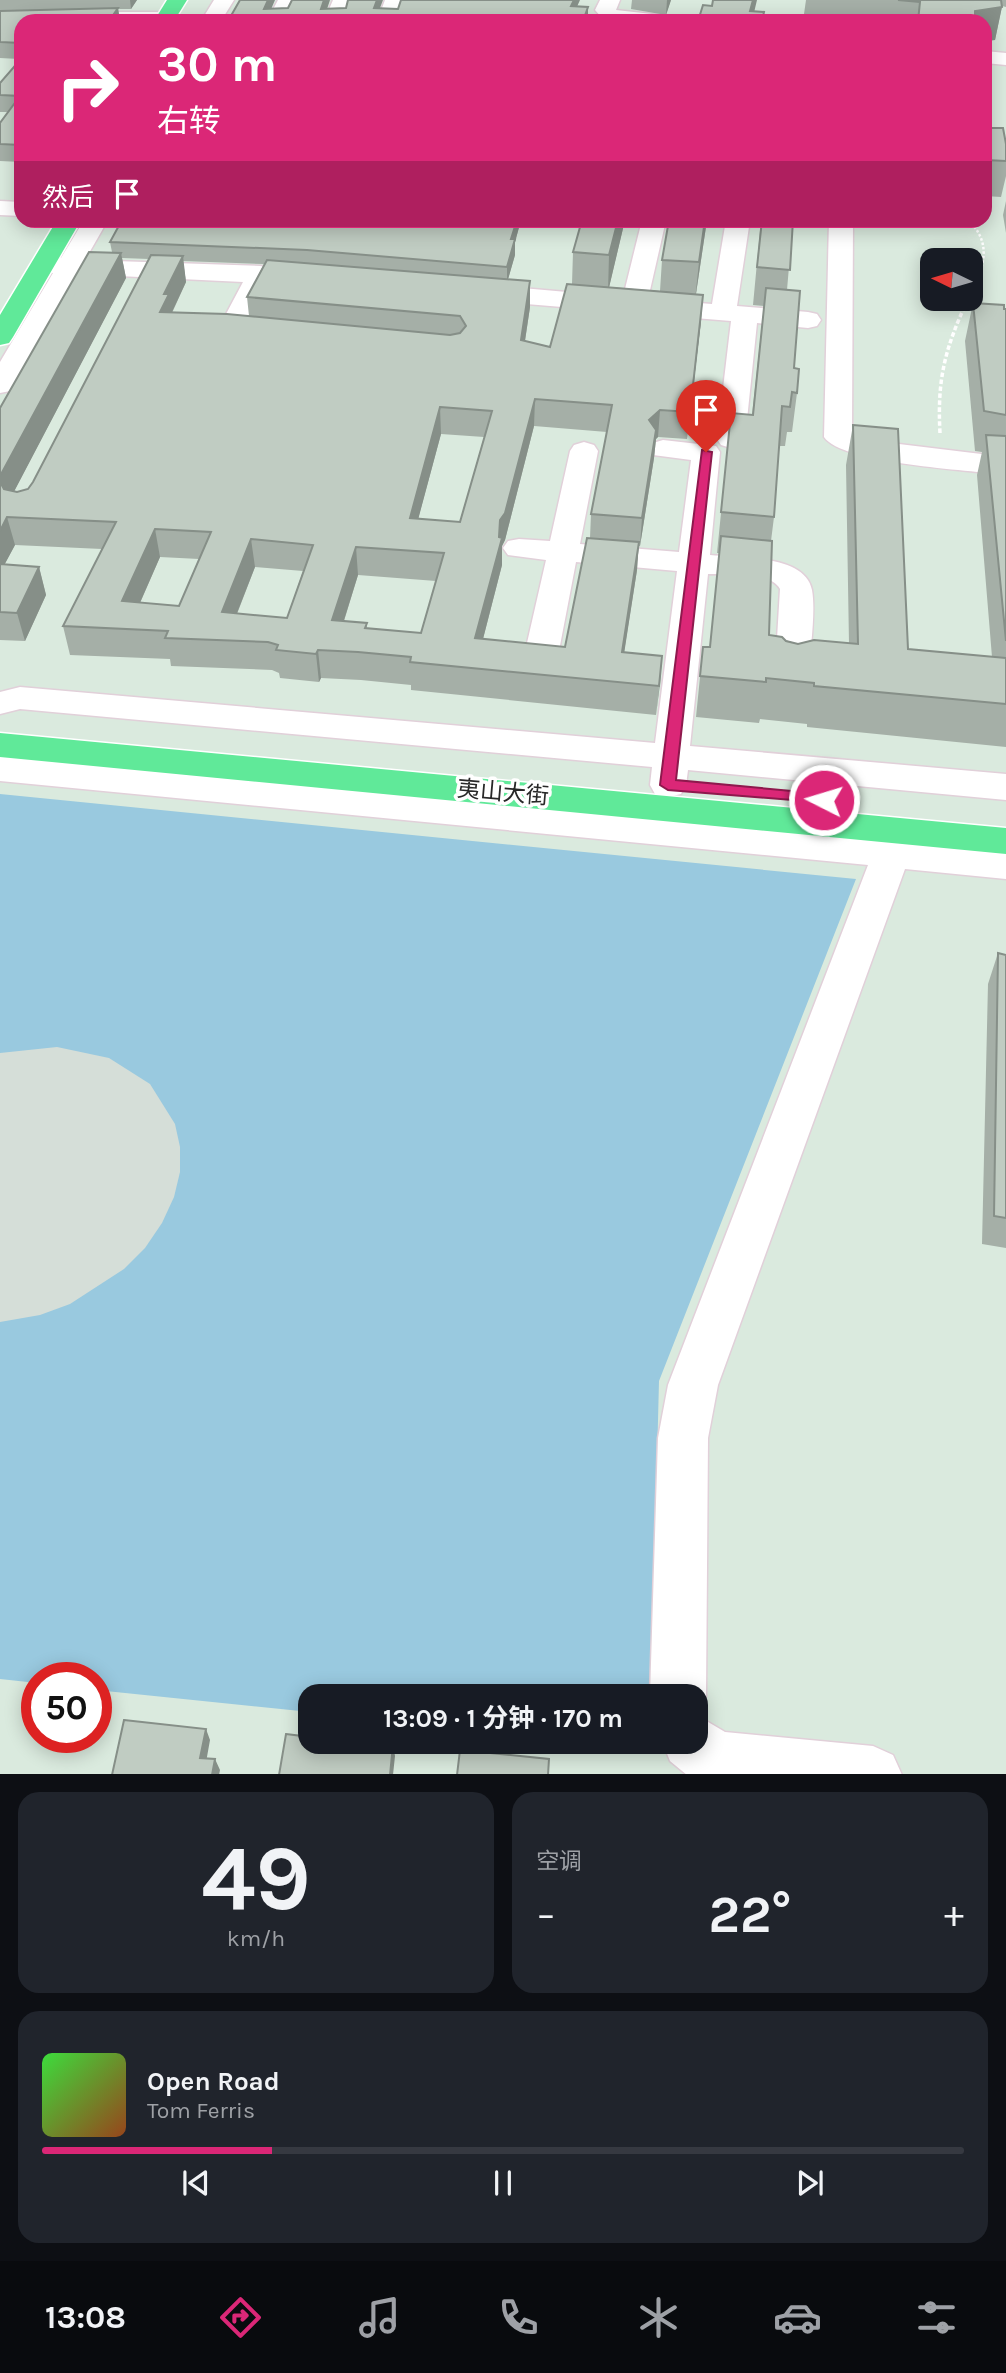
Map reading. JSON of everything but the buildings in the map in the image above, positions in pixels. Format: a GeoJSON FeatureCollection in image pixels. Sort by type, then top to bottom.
{"type":"FeatureCollection","features":[{"type":"Feature","properties":{"kind":"main road"},"geometry":{"type":"LineString","coordinates":[[0,337],[64,228]]}},
{"type":"Feature","properties":{"kind":"main road","name":"夷山大街"},"geometry":{"type":"LineString","coordinates":[[0,722],[670,770],[1006,817]]}},
{"type":"Feature","properties":{"kind":"main road","name":"夷山大街"},"geometry":{"type":"LineString","coordinates":[[0,745],[1006,841]]}},
{"type":"Feature","properties":{"kind":"street"},"geometry":{"type":"LineString","coordinates":[[0,385],[91,228]]}},
{"type":"Feature","properties":{"kind":"street"},"geometry":{"type":"LineString","coordinates":[[634,305],[652,228]]}},
{"type":"Feature","properties":{"kind":"street"},"geometry":{"type":"LineString","coordinates":[[732,439],[738,228]]}},
{"type":"Feature","properties":{"kind":"street"},"geometry":{"type":"LineString","coordinates":[[841,228],[838,438],[859,448],[1006,466]]}},
{"type":"Feature","properties":{"kind":"street"},"geometry":{"type":"LineString","coordinates":[[43,265],[69,266],[140,281],[260,274],[334,280]]}},
{"type":"Feature","properties":{"kind":"street"},"geometry":{"type":"LineString","coordinates":[[260,274],[230,331],[285,336]]}},
{"type":"Feature","properties":{"kind":"street"},"geometry":{"type":"LineString","coordinates":[[452,290],[808,320]]}},
{"type":"Feature","properties":{"kind":"street"},"geometry":{"type":"LineString","coordinates":[[663,449],[706,452],[670,770]]}},
{"type":"Feature","properties":{"kind":"street"},"geometry":{"type":"LineString","coordinates":[[541,656],[584,451]]}},
{"type":"Feature","properties":{"kind":"street"},"geometry":{"type":"LineString","coordinates":[[519,548],[772,570],[790,578],[796,589],[792,672]]}},
{"type":"Feature","properties":{"kind":"street"},"geometry":{"type":"LineString","coordinates":[[0,703],[20,698],[670,770],[1006,787]]}},
{"type":"Feature","properties":{"kind":"street"},"geometry":{"type":"LineString","coordinates":[[0,769],[892,852],[1006,865]]}},
{"type":"Feature","properties":{"kind":"street"},"geometry":{"type":"LineString","coordinates":[[678,1684],[683,1438],[693,1385],[892,852]]}},
{"type":"Feature","properties":{"kind":"street"},"geometry":{"type":"LineString","coordinates":[[707,1754],[715,1760],[873,1774]]}},
{"type":"Feature","properties":{"kind":"path"},"geometry":{"type":"LineString","coordinates":[[977,228],[986,244],[984,263]]}},
{"type":"Feature","properties":{"kind":"path"},"geometry":{"type":"LineString","coordinates":[[942,458],[937,396],[940,363],[962,312]]}},
{"type":"Feature","properties":{"kind":"shaded area"},"geometry":{"type":"Polygon","coordinates":[[[0,794],[856,879],[659,1381],[651,1684],[298,1684],[298,1711],[112,1692],[112,1662],[21,1662],[21,1681],[0,1679],[0,794]]]}},
{"type":"Feature","properties":{"kind":"shaded area"},"geometry":{"type":"Polygon","coordinates":[[[57,1047],[109,1058],[150,1084],[175,1124],[180,1147],[180,1172],[174,1197],[162,1223],[145,1248],[124,1269],[70,1304],[40,1315],[0,1322],[0,1053],[57,1047]]]}},
{"type":"Feature","properties":{"kind":"route"},"geometry":{"type":"LineString","coordinates":[[706,452],[668,785],[824,800]]}}]}
